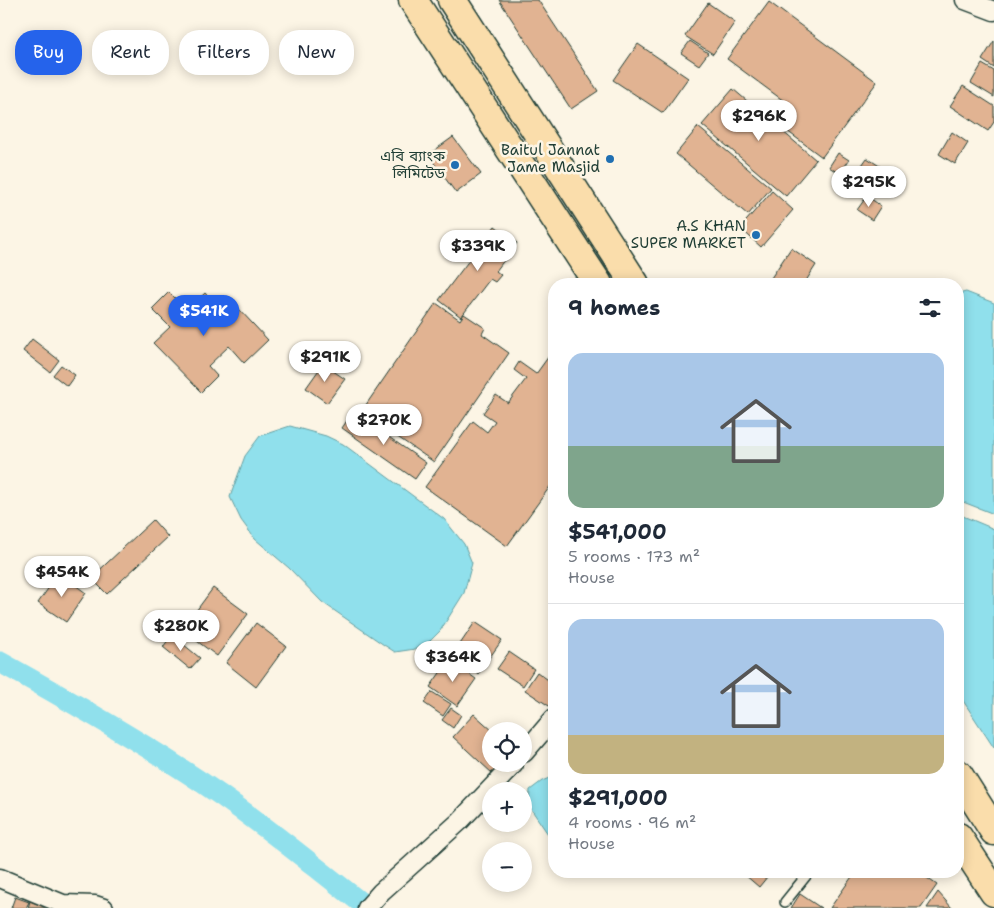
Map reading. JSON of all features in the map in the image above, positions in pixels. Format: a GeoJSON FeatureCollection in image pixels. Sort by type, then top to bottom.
{"type":"FeatureCollection","features":[{"type":"Feature","properties":{"kind":"highway"},"geometry":{"type":"LineString","coordinates":[[413,0],[594,278]]}},
{"type":"Feature","properties":{"kind":"highway"},"geometry":{"type":"LineString","coordinates":[[452,0],[631,278]]}},
{"type":"Feature","properties":{"kind":"highway"},"geometry":{"type":"LineString","coordinates":[[964,784],[994,831]]}},
{"type":"Feature","properties":{"kind":"highway"},"geometry":{"type":"LineString","coordinates":[[964,846],[994,892]]}},
{"type":"Feature","properties":{"kind":"street"},"geometry":{"type":"LineString","coordinates":[[966,0],[994,11]]}},
{"type":"Feature","properties":{"kind":"street"},"geometry":{"type":"LineString","coordinates":[[532,744],[548,725]]}},
{"type":"Feature","properties":{"kind":"street"},"geometry":{"type":"LineString","coordinates":[[367,908],[381,892],[459,822],[506,772]]}},
{"type":"Feature","properties":{"kind":"street"},"geometry":{"type":"LineString","coordinates":[[0,878],[63,904],[95,905],[104,908]]}},
{"type":"Feature","properties":{"kind":"lane"},"geometry":{"type":"LineString","coordinates":[[785,902],[804,878]]}},
{"type":"Feature","properties":{"kind":"water"},"geometry":{"type":"Polygon","coordinates":[[[964,292],[994,303],[994,514],[964,502],[964,292]]]}},
{"type":"Feature","properties":{"kind":"water"},"geometry":{"type":"Polygon","coordinates":[[[290,426],[326,436],[343,444],[444,519],[464,544],[472,563],[464,593],[440,631],[430,641],[415,649],[395,652],[384,645],[322,602],[289,568],[255,539],[241,520],[230,497],[245,456],[260,436],[290,426]]]}},
{"type":"Feature","properties":{"kind":"water"},"geometry":{"type":"Polygon","coordinates":[[[964,516],[994,529],[994,748],[964,702],[964,516]]]}},
{"type":"Feature","properties":{"kind":"water"},"geometry":{"type":"Polygon","coordinates":[[[548,778],[548,834],[532,810],[532,788],[548,778]]]}},
{"type":"Feature","properties":{"kind":"building"},"geometry":{"type":"Polygon","coordinates":[[[499,0],[538,0],[598,91],[571,109],[499,0]]]}},
{"type":"Feature","properties":{"kind":"building"},"geometry":{"type":"Polygon","coordinates":[[[769,2],[877,82],[822,157],[783,128],[796,110],[727,59],[769,2]]]}},
{"type":"Feature","properties":{"kind":"building"},"geometry":{"type":"Polygon","coordinates":[[[708,3],[735,22],[713,54],[685,36],[708,3]]]}},
{"type":"Feature","properties":{"kind":"building"},"geometry":{"type":"Polygon","coordinates":[[[690,41],[708,53],[699,65],[681,53],[690,41]]]}},
{"type":"Feature","properties":{"kind":"building"},"geometry":{"type":"Polygon","coordinates":[[[994,41],[994,68],[982,60],[994,41]]]}},
{"type":"Feature","properties":{"kind":"building"},"geometry":{"type":"Polygon","coordinates":[[[638,44],[688,78],[663,113],[613,80],[638,44]]]}},
{"type":"Feature","properties":{"kind":"building"},"geometry":{"type":"Polygon","coordinates":[[[982,64],[994,71],[994,97],[971,83],[982,64]]]}},
{"type":"Feature","properties":{"kind":"building"},"geometry":{"type":"Polygon","coordinates":[[[963,86],[994,106],[994,122],[988,131],[950,106],[963,86]]]}},
{"type":"Feature","properties":{"kind":"building"},"geometry":{"type":"Polygon","coordinates":[[[733,89],[816,160],[786,196],[702,125],[733,89]]]}},
{"type":"Feature","properties":{"kind":"building"},"geometry":{"type":"Polygon","coordinates":[[[698,127],[771,188],[748,215],[676,154],[698,127]]]}},
{"type":"Feature","properties":{"kind":"building"},"geometry":{"type":"Polygon","coordinates":[[[952,132],[968,143],[955,164],[939,154],[952,132]]]}},
{"type":"Feature","properties":{"kind":"building","name":"এবি ব্যাংক লিমিটেড"},"geometry":{"type":"Polygon","coordinates":[[[453,137],[481,174],[456,193],[428,155],[453,137]]]}},
{"type":"Feature","properties":{"kind":"building"},"geometry":{"type":"Polygon","coordinates":[[[838,153],[849,160],[840,174],[829,167],[838,153]]]}},
{"type":"Feature","properties":{"kind":"building"},"geometry":{"type":"Polygon","coordinates":[[[867,158],[881,167],[865,191],[851,181],[867,158]]]}},
{"type":"Feature","properties":{"kind":"building"},"geometry":{"type":"Polygon","coordinates":[[[772,191],[793,210],[761,247],[740,228],[772,191]]]}},
{"type":"Feature","properties":{"kind":"building"},"geometry":{"type":"Polygon","coordinates":[[[867,196],[881,206],[872,220],[857,210],[867,196]]]}},
{"type":"Feature","properties":{"kind":"building"},"geometry":{"type":"Polygon","coordinates":[[[495,226],[517,243],[496,271],[501,275],[495,282],[490,279],[461,317],[439,300],[495,226]]]}},
{"type":"Feature","properties":{"kind":"building"},"geometry":{"type":"Polygon","coordinates":[[[791,248],[816,265],[808,278],[771,278],[791,248]]]}},
{"type":"Feature","properties":{"kind":"building"},"geometry":{"type":"Polygon","coordinates":[[[169,292],[187,310],[205,293],[228,317],[238,308],[268,340],[244,363],[229,346],[208,366],[217,376],[201,392],[153,343],[170,327],[152,309],[169,292]]]}},
{"type":"Feature","properties":{"kind":"building"},"geometry":{"type":"Polygon","coordinates":[[[436,303],[460,320],[464,314],[485,328],[482,334],[509,353],[434,462],[361,412],[436,303]]]}},
{"type":"Feature","properties":{"kind":"building"},"geometry":{"type":"Polygon","coordinates":[[[32,339],[59,360],[50,372],[23,351],[32,339]]]}},
{"type":"Feature","properties":{"kind":"building"},"geometry":{"type":"Polygon","coordinates":[[[548,357],[548,489],[507,546],[425,487],[473,421],[487,432],[495,421],[483,413],[496,395],[508,403],[526,379],[514,370],[519,362],[536,374],[548,357]]]}},
{"type":"Feature","properties":{"kind":"building"},"geometry":{"type":"Polygon","coordinates":[[[323,364],[345,379],[327,403],[306,388],[323,364]]]}},
{"type":"Feature","properties":{"kind":"building"},"geometry":{"type":"Polygon","coordinates":[[[61,365],[75,375],[67,386],[53,375],[61,365]]]}},
{"type":"Feature","properties":{"kind":"building"},"geometry":{"type":"Polygon","coordinates":[[[353,412],[426,463],[415,479],[342,428],[353,412]]]}},
{"type":"Feature","properties":{"kind":"building"},"geometry":{"type":"Polygon","coordinates":[[[153,520],[168,537],[107,594],[91,578],[153,520]]]}},
{"type":"Feature","properties":{"kind":"building"},"geometry":{"type":"Polygon","coordinates":[[[59,573],[86,593],[66,622],[38,603],[59,573]]]}},
{"type":"Feature","properties":{"kind":"building"},"geometry":{"type":"Polygon","coordinates":[[[213,588],[248,614],[217,656],[182,630],[213,588]]]}},
{"type":"Feature","properties":{"kind":"building"},"geometry":{"type":"Polygon","coordinates":[[[475,622],[502,640],[478,674],[452,656],[475,622]]]}},
{"type":"Feature","properties":{"kind":"building"},"geometry":{"type":"Polygon","coordinates":[[[256,623],[286,646],[256,687],[226,663],[256,623]]]}},
{"type":"Feature","properties":{"kind":"building"},"geometry":{"type":"Polygon","coordinates":[[[172,635],[200,658],[190,669],[163,647],[172,635]]]}},
{"type":"Feature","properties":{"kind":"building"},"geometry":{"type":"Polygon","coordinates":[[[509,652],[534,669],[523,686],[497,669],[509,652]]]}},
{"type":"Feature","properties":{"kind":"building"},"geometry":{"type":"Polygon","coordinates":[[[449,660],[476,679],[457,706],[430,687],[449,660]]]}},
{"type":"Feature","properties":{"kind":"building"},"geometry":{"type":"Polygon","coordinates":[[[537,672],[548,680],[548,705],[525,690],[537,672]]]}},
{"type":"Feature","properties":{"kind":"building"},"geometry":{"type":"Polygon","coordinates":[[[432,692],[451,704],[443,716],[424,703],[432,692]]]}},
{"type":"Feature","properties":{"kind":"building"},"geometry":{"type":"Polygon","coordinates":[[[451,708],[461,715],[453,728],[442,720],[451,708]]]}},
{"type":"Feature","properties":{"kind":"building"},"geometry":{"type":"Polygon","coordinates":[[[474,714],[483,722],[482,764],[453,737],[474,714]]]}},
{"type":"Feature","properties":{"kind":"building"},"geometry":{"type":"Polygon","coordinates":[[[748,878],[766,878],[759,887],[748,878]]]}},
{"type":"Feature","properties":{"kind":"building"},"geometry":{"type":"Polygon","coordinates":[[[851,878],[927,878],[937,885],[921,908],[830,908],[851,878]]]}},
{"type":"Feature","properties":{"kind":"building"},"geometry":{"type":"Polygon","coordinates":[[[938,892],[952,908],[927,908],[938,892]]]}},
{"type":"Feature","properties":{"kind":"building"},"geometry":{"type":"Polygon","coordinates":[[[800,894],[821,908],[791,908],[800,894]]]}},
{"type":"Feature","properties":{"kind":"building"},"geometry":{"type":"Polygon","coordinates":[[[15,897],[29,902],[26,908],[11,908],[15,897]]]}},
{"type":"Feature","properties":{"kind":"building"},"geometry":{"type":"Polygon","coordinates":[[[30,901],[46,907],[28,908],[30,901]]]}},
{"type":"Feature","properties":{"kind":"waterway"},"geometry":{"type":"LineString","coordinates":[[0,662],[117,729],[209,787],[360,902]]}},
{"type":"Feature","properties":{"kind":"place","name":"Baitul Jannat Jame Masjid"},"geometry":{"type":"Point","coordinates":[610,159]}},
{"type":"Feature","properties":{"kind":"place","name":"এবি ব্যাংক লিমিটেড"},"geometry":{"type":"Point","coordinates":[455,165]}},
{"type":"Feature","properties":{"kind":"place","name":"A.S KHAN SUPER MARKET"},"geometry":{"type":"Point","coordinates":[756,235]}}]}
